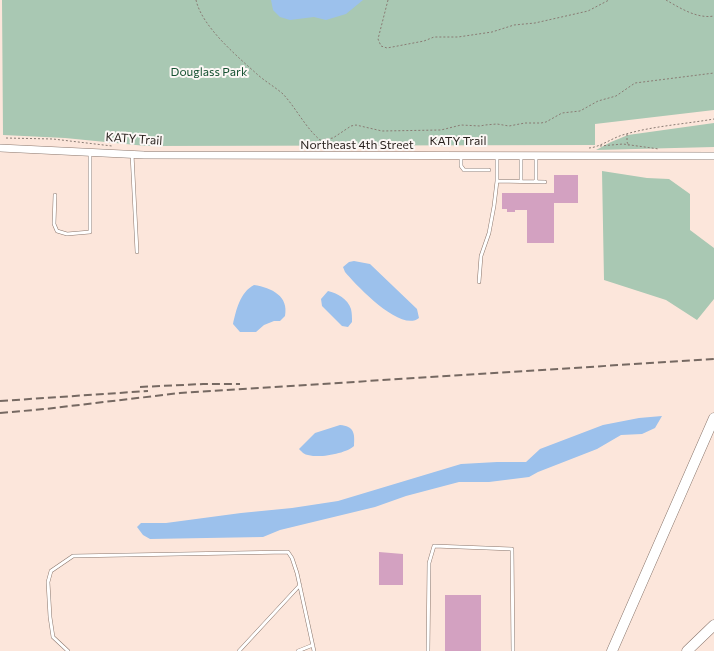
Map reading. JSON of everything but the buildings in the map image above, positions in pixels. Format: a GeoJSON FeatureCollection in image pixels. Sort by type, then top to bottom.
{"type":"FeatureCollection","features":[{"type":"Feature","properties":{"kind":"highway"},"geometry":{"type":"LineString","coordinates":[[612,651],[714,418]]}},
{"type":"Feature","properties":{"kind":"highway"},"geometry":{"type":"LineString","coordinates":[[687,651],[714,625]]}},
{"type":"Feature","properties":{"kind":"street","name":"Northeast 4th Street"},"geometry":{"type":"LineString","coordinates":[[0,148],[215,156],[714,156]]}},
{"type":"Feature","properties":{"kind":"lane"},"geometry":{"type":"LineString","coordinates":[[55,195],[54,224],[57,231],[67,234],[90,232],[90,152]]}},
{"type":"Feature","properties":{"kind":"lane"},"geometry":{"type":"LineString","coordinates":[[132,154],[137,252]]}},
{"type":"Feature","properties":{"kind":"lane"},"geometry":{"type":"LineString","coordinates":[[461,156],[461,166],[464,170],[489,170]]}},
{"type":"Feature","properties":{"kind":"lane"},"geometry":{"type":"LineString","coordinates":[[479,282],[481,256],[489,233],[494,206],[497,156]]}},
{"type":"Feature","properties":{"kind":"lane"},"geometry":{"type":"LineString","coordinates":[[521,156],[521,181]]}},
{"type":"Feature","properties":{"kind":"lane"},"geometry":{"type":"LineString","coordinates":[[536,156],[536,181]]}},
{"type":"Feature","properties":{"kind":"lane"},"geometry":{"type":"LineString","coordinates":[[496,181],[545,182]]}},
{"type":"Feature","properties":{"kind":"lane"},"geometry":{"type":"LineString","coordinates":[[428,651],[429,563],[434,546],[512,549],[513,651]]}},
{"type":"Feature","properties":{"kind":"lane"},"geometry":{"type":"LineString","coordinates":[[68,651],[53,637],[48,582],[51,570],[73,556],[288,552],[292,558],[300,585],[314,651]]}},
{"type":"Feature","properties":{"kind":"lane"},"geometry":{"type":"LineString","coordinates":[[239,651],[300,585]]}},
{"type":"Feature","properties":{"kind":"lane"},"geometry":{"type":"LineString","coordinates":[[298,651],[313,645]]}},
{"type":"Feature","properties":{"kind":"path"},"geometry":{"type":"LineString","coordinates":[[196,0],[207,24],[259,75],[284,95],[316,137],[320,140],[333,138],[356,125],[382,131],[441,130],[461,125],[480,126],[497,124],[509,126],[525,123],[541,123],[546,122],[562,113],[580,111],[598,101],[616,96],[635,83],[714,73]]}},
{"type":"Feature","properties":{"kind":"path"},"geometry":{"type":"LineString","coordinates":[[388,0],[378,39],[381,46],[387,48],[424,42],[434,37],[458,37],[492,32],[514,25],[535,23],[588,11],[609,0]]}},
{"type":"Feature","properties":{"kind":"path"},"geometry":{"type":"LineString","coordinates":[[666,0],[688,12],[703,16],[714,16]]}},
{"type":"Feature","properties":{"kind":"path"},"geometry":{"type":"LineString","coordinates":[[598,147],[610,139],[628,133],[714,120]]}},
{"type":"Feature","properties":{"kind":"path"},"geometry":{"type":"LineString","coordinates":[[628,133],[627,142],[629,146]]}},
{"type":"Feature","properties":{"kind":"path","name":"KATY Trail"},"geometry":{"type":"LineString","coordinates":[[6,138],[53,139],[117,147]]}},
{"type":"Feature","properties":{"kind":"path"},"geometry":{"type":"LineString","coordinates":[[590,148],[616,144],[661,149]]}},
{"type":"Feature","properties":{"kind":"green space","name":"Douglass Park"},"geometry":{"type":"Polygon","coordinates":[[[2,0],[714,0],[714,110],[595,124],[595,145],[146,146],[65,138],[3,135],[2,0]]]}},
{"type":"Feature","properties":{"kind":"green space"},"geometry":{"type":"Polygon","coordinates":[[[714,123],[714,147],[596,150],[628,135],[714,123]]]}},
{"type":"Feature","properties":{"kind":"green space"},"geometry":{"type":"Polygon","coordinates":[[[602,171],[647,178],[669,179],[690,194],[690,230],[714,248],[714,299],[697,320],[666,300],[604,280],[602,171]]]}},
{"type":"Feature","properties":{"kind":"water"},"geometry":{"type":"Polygon","coordinates":[[[271,0],[363,0],[346,14],[326,20],[314,17],[290,20],[280,17],[273,10],[271,0]]]}},
{"type":"Feature","properties":{"kind":"water"},"geometry":{"type":"Polygon","coordinates":[[[354,261],[370,264],[417,309],[419,318],[411,321],[401,319],[379,306],[345,272],[343,267],[349,262],[354,261]]]}},
{"type":"Feature","properties":{"kind":"water"},"geometry":{"type":"Polygon","coordinates":[[[254,285],[267,288],[282,298],[286,309],[285,316],[280,321],[274,321],[264,325],[256,332],[240,332],[233,324],[239,302],[245,292],[254,285]]]}},
{"type":"Feature","properties":{"kind":"water"},"geometry":{"type":"Polygon","coordinates":[[[328,291],[342,297],[350,305],[352,322],[348,327],[342,326],[322,306],[321,299],[328,291]]]}},
{"type":"Feature","properties":{"kind":"water"},"geometry":{"type":"Polygon","coordinates":[[[662,416],[655,428],[642,434],[621,435],[597,449],[529,477],[489,482],[459,482],[406,496],[375,507],[280,530],[263,537],[150,539],[143,535],[137,527],[141,523],[166,523],[338,501],[461,464],[526,462],[540,449],[603,425],[639,418],[662,416]]]}},
{"type":"Feature","properties":{"kind":"water"},"geometry":{"type":"Polygon","coordinates":[[[340,425],[348,427],[353,431],[354,446],[350,449],[337,454],[314,456],[303,453],[299,449],[315,433],[340,425]]]}},
{"type":"Feature","properties":{"kind":"railway"},"geometry":{"type":"LineString","coordinates":[[0,413],[180,393],[714,359]]}},
{"type":"Feature","properties":{"kind":"railway"},"geometry":{"type":"LineString","coordinates":[[140,387],[240,384]]}},
{"type":"Feature","properties":{"kind":"railway"},"geometry":{"type":"LineString","coordinates":[[0,401],[148,391]]}}]}
